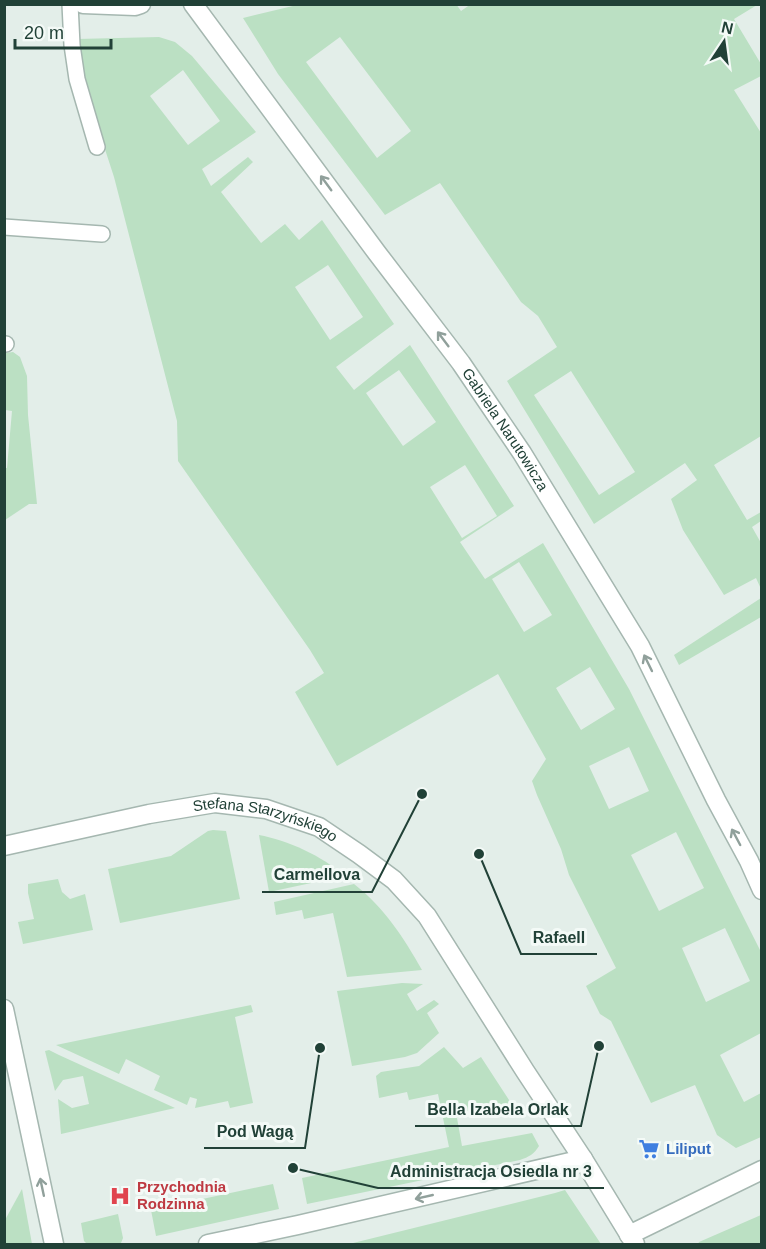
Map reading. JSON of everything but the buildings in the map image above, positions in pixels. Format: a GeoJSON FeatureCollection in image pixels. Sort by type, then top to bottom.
{"type":"FeatureCollection","features":[{"type":"Feature","properties":{"kind":"street"},"geometry":{"type":"LineString","coordinates":[[83,4],[135,6],[141,4]]}},
{"type":"Feature","properties":{"kind":"street","name":"Gabriela Narutowicza"},"geometry":{"type":"LineString","coordinates":[[193,4],[461,363],[522,453],[640,646],[762,890]]}},
{"type":"Feature","properties":{"kind":"street","name":"Stefana Starzyńskiego"},"geometry":{"type":"LineString","coordinates":[[4,846],[149,814],[214,803],[266,809],[319,827],[394,880],[427,916],[583,1159],[632,1240]]}},
{"type":"Feature","properties":{"kind":"street"},"geometry":{"type":"LineString","coordinates":[[4,1009],[54,1245]]}},
{"type":"Feature","properties":{"kind":"street"},"geometry":{"type":"LineString","coordinates":[[208,1245],[583,1159]]}},
{"type":"Feature","properties":{"kind":"street"},"geometry":{"type":"LineString","coordinates":[[632,1240],[762,1170]]}},
{"type":"Feature","properties":{"kind":"lane"},"geometry":{"type":"LineString","coordinates":[[70,4],[77,80],[97,147]]}},
{"type":"Feature","properties":{"kind":"lane"},"geometry":{"type":"LineString","coordinates":[[4,227],[102,234]]}},
{"type":"Feature","properties":{"kind":"green space"},"geometry":{"type":"Polygon","coordinates":[[[456,4],[461,11],[471,4],[757,5],[734,19],[761,64],[761,76],[734,90],[761,133],[761,436],[714,465],[747,520],[761,512],[761,521],[752,527],[761,543],[761,589],[756,578],[724,595],[683,530],[671,499],[697,480],[685,463],[594,524],[507,381],[557,347],[538,316],[521,302],[440,183],[385,215],[278,74],[243,18],[297,5],[456,4]],[[340,37],[306,62],[377,158],[411,131],[340,37]],[[571,371],[534,395],[599,495],[635,472],[571,371]]]}},
{"type":"Feature","properties":{"kind":"green space"},"geometry":{"type":"Polygon","coordinates":[[[159,37],[175,42],[192,56],[256,132],[202,169],[211,186],[248,157],[253,162],[221,192],[261,243],[285,224],[299,240],[322,220],[394,324],[336,367],[354,390],[410,345],[514,506],[460,542],[485,579],[543,543],[629,689],[761,952],[761,1033],[720,1055],[744,1102],[761,1093],[761,1137],[736,1148],[717,1135],[695,1085],[651,1103],[611,1021],[600,1014],[586,986],[616,968],[569,875],[561,849],[532,781],[546,759],[498,674],[337,766],[295,692],[324,673],[178,461],[177,421],[114,177],[86,91],[77,39],[159,37]],[[183,70],[150,96],[188,145],[220,121],[183,70]],[[328,265],[295,287],[330,340],[363,317],[328,265]],[[399,370],[366,393],[403,446],[436,422],[399,370]],[[465,465],[430,487],[462,538],[497,516],[465,465]],[[519,562],[492,579],[524,632],[552,615],[519,562]],[[590,667],[556,688],[581,730],[615,709],[590,667]],[[629,747],[589,766],[609,809],[649,791],[629,747]],[[676,832],[631,855],[659,911],[704,888],[676,832]],[[725,928],[682,948],[706,1002],[750,981],[725,928]]]}},
{"type":"Feature","properties":{"kind":"green space"},"geometry":{"type":"Polygon","coordinates":[[[13,352],[20,357],[27,376],[28,415],[37,504],[29,504],[5,520],[5,468],[7,468],[12,411],[5,410],[6,353],[13,352]]]}},
{"type":"Feature","properties":{"kind":"green space"},"geometry":{"type":"Polygon","coordinates":[[[761,598],[761,617],[679,665],[674,655],[761,598]]]}},
{"type":"Feature","properties":{"kind":"green space"},"geometry":{"type":"Polygon","coordinates":[[[213,830],[226,831],[240,899],[120,923],[108,869],[171,856],[213,830]]]}},
{"type":"Feature","properties":{"kind":"green space"},"geometry":{"type":"Polygon","coordinates":[[[259,835],[304,850],[326,862],[344,876],[269,892],[259,835]]]}},
{"type":"Feature","properties":{"kind":"green space"},"geometry":{"type":"Polygon","coordinates":[[[58,879],[62,892],[70,899],[85,894],[93,930],[23,944],[18,922],[34,919],[28,884],[58,879]]]}},
{"type":"Feature","properties":{"kind":"green space"},"geometry":{"type":"Polygon","coordinates":[[[354,884],[375,903],[392,924],[422,970],[347,977],[333,913],[304,919],[302,910],[276,915],[274,902],[354,884]]]}},
{"type":"Feature","properties":{"kind":"green space"},"geometry":{"type":"Polygon","coordinates":[[[402,983],[423,984],[407,994],[417,1011],[434,1000],[439,1004],[427,1013],[439,1033],[417,1053],[352,1066],[337,991],[402,983]]]}},
{"type":"Feature","properties":{"kind":"green space"},"geometry":{"type":"Polygon","coordinates":[[[251,1005],[253,1012],[235,1017],[253,1103],[230,1108],[228,1101],[195,1108],[197,1099],[190,1097],[187,1105],[154,1090],[160,1076],[126,1059],[119,1074],[56,1045],[251,1005]]]}},
{"type":"Feature","properties":{"kind":"green space"},"geometry":{"type":"Polygon","coordinates":[[[444,1047],[463,1068],[481,1057],[513,1106],[457,1118],[462,1146],[532,1133],[539,1146],[535,1151],[520,1160],[307,1204],[302,1178],[449,1147],[438,1094],[409,1100],[407,1092],[379,1098],[376,1076],[381,1072],[419,1066],[444,1047]]]}},
{"type":"Feature","properties":{"kind":"green space"},"geometry":{"type":"Polygon","coordinates":[[[49,1050],[175,1108],[61,1134],[58,1099],[72,1108],[89,1104],[83,1076],[63,1080],[55,1091],[45,1051],[49,1050]]]}},
{"type":"Feature","properties":{"kind":"green space"},"geometry":{"type":"Polygon","coordinates":[[[273,1184],[279,1209],[156,1236],[151,1210],[273,1184]]]}},
{"type":"Feature","properties":{"kind":"green space"},"geometry":{"type":"Polygon","coordinates":[[[22,1189],[32,1244],[5,1244],[5,1220],[22,1189]]]}},
{"type":"Feature","properties":{"kind":"green space"},"geometry":{"type":"Polygon","coordinates":[[[565,1190],[601,1244],[349,1244],[555,1193],[565,1190]]]}},
{"type":"Feature","properties":{"kind":"green space"},"geometry":{"type":"Polygon","coordinates":[[[118,1214],[123,1238],[121,1243],[86,1243],[84,1241],[81,1223],[118,1214]]]}},
{"type":"Feature","properties":{"kind":"green space"},"geometry":{"type":"Polygon","coordinates":[[[761,1215],[761,1244],[698,1244],[699,1242],[761,1215]]]}},
{"type":"Feature","properties":{"kind":"place","name":"Carmellova"},"geometry":{"type":"Point","coordinates":[422,794]}},
{"type":"Feature","properties":{"kind":"place","name":"Rafaell"},"geometry":{"type":"Point","coordinates":[479,854]}},
{"type":"Feature","properties":{"kind":"place","name":"Bella Izabela Orlak"},"geometry":{"type":"Point","coordinates":[599,1046]}},
{"type":"Feature","properties":{"kind":"place","name":"Pod Wagą"},"geometry":{"type":"Point","coordinates":[320,1048]}},
{"type":"Feature","properties":{"kind":"place","name":"Liliput"},"geometry":{"type":"Point","coordinates":[649,1149]}},
{"type":"Feature","properties":{"kind":"place","name":"Administracja Osiedla nr 3"},"geometry":{"type":"Point","coordinates":[293,1168]}},
{"type":"Feature","properties":{"kind":"place","name":"Przychodnia Rodzinna"},"geometry":{"type":"Point","coordinates":[120,1196]}}]}
